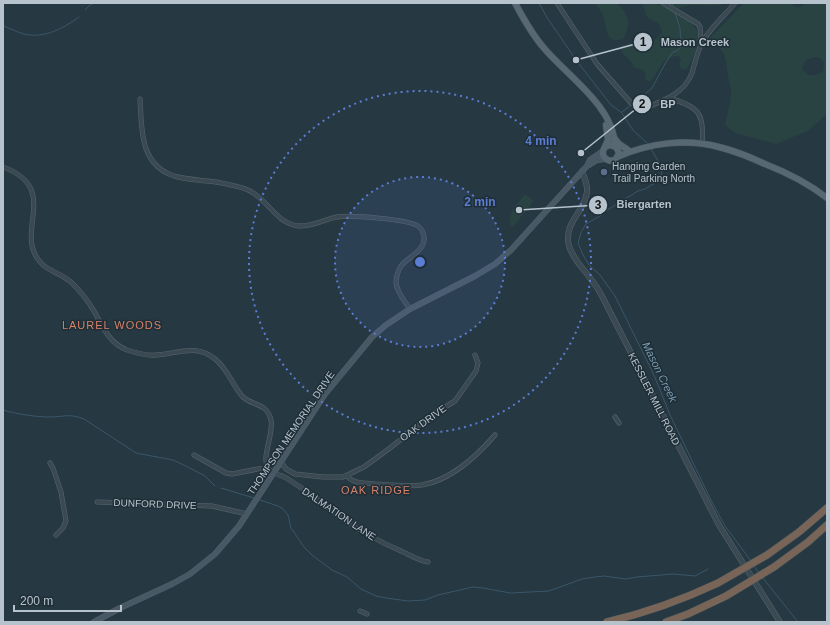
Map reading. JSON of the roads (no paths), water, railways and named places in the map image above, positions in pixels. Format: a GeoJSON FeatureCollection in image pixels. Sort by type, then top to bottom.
{"type":"FeatureCollection","features":[{"type":"Feature","properties":{"kind":"highway"},"geometry":{"type":"LineString","coordinates":[[607,622],[662,607],[718,583],[767,555],[799,532],[827,508]]}},
{"type":"Feature","properties":{"kind":"highway"},"geometry":{"type":"LineString","coordinates":[[666,622],[688,614],[726,596],[774,567],[808,542],[827,525]]}},
{"type":"Feature","properties":{"kind":"main road"},"geometry":{"type":"LineString","coordinates":[[515,3],[525,21],[543,47],[584,88],[606,117],[615,139],[618,153],[617,157]]}},
{"type":"Feature","properties":{"kind":"main road"},"geometry":{"type":"LineString","coordinates":[[598,107],[606,123],[603,150],[603,155],[606,159],[611,161],[633,149]]}},
{"type":"Feature","properties":{"kind":"main road"},"geometry":{"type":"LineString","coordinates":[[615,139],[619,144],[633,149]]}},
{"type":"Feature","properties":{"kind":"main road"},"geometry":{"type":"LineString","coordinates":[[603,150],[610,145],[616,148],[633,149],[662,144],[702,144],[728,149],[804,181],[827,198]]}},
{"type":"Feature","properties":{"kind":"main road","name":"THOMPSON MEMORIAL DRIVE"},"geometry":{"type":"LineString","coordinates":[[94,622],[172,584],[190,574],[206,562],[224,544],[247,514],[325,394],[364,344],[380,329],[410,309],[486,270],[504,257],[585,168],[590,160],[603,150]]}},
{"type":"Feature","properties":{"kind":"main road","name":"THOMPSON MEMORIAL DRIVE"},"geometry":{"type":"LineString","coordinates":[[585,168],[597,160],[606,159]]}},
{"type":"Feature","properties":{"kind":"street"},"geometry":{"type":"LineString","coordinates":[[556,3],[597,64],[637,109],[640,110],[669,98],[688,82],[702,42],[710,30],[735,3]]}},
{"type":"Feature","properties":{"kind":"street"},"geometry":{"type":"LineString","coordinates":[[663,3],[698,24],[702,42]]}},
{"type":"Feature","properties":{"kind":"street"},"geometry":{"type":"LineString","coordinates":[[669,98],[690,106],[700,115],[704,128],[702,144]]}},
{"type":"Feature","properties":{"kind":"street"},"geometry":{"type":"LineString","coordinates":[[140,99],[142,138],[145,148],[155,164],[171,174],[245,189],[262,200],[279,218],[289,224],[297,226],[306,226],[335,218],[351,216],[397,221],[413,224],[419,227],[424,237],[422,247],[402,265],[396,278],[398,291],[410,309]]}},
{"type":"Feature","properties":{"kind":"street"},"geometry":{"type":"LineString","coordinates":[[3,167],[15,171],[31,188],[34,205],[32,235],[36,257],[46,267],[63,276],[72,283],[88,302],[102,328],[112,342],[128,350],[149,355],[160,355],[186,350],[199,350],[206,352],[220,363],[242,396],[266,410],[270,416],[272,427],[266,458],[268,467],[274,473]]}},
{"type":"Feature","properties":{"kind":"street","name":"KESSLER MILL ROAD"},"geometry":{"type":"LineString","coordinates":[[585,168],[587,193],[585,201],[573,219],[569,230],[568,240],[571,251],[598,289],[719,525],[780,622]]}},
{"type":"Feature","properties":{"kind":"street","name":"OAK DRIVE"},"geometry":{"type":"LineString","coordinates":[[281,462],[289,472],[299,475],[338,478],[347,476],[376,459],[438,410],[455,401],[476,371],[478,363],[474,355]]}},
{"type":"Feature","properties":{"kind":"street"},"geometry":{"type":"LineString","coordinates":[[615,418],[619,424]]}},
{"type":"Feature","properties":{"kind":"street","name":"OAK DRIVE"},"geometry":{"type":"LineString","coordinates":[[347,476],[352,481],[368,483],[412,486],[429,483],[446,477],[458,470],[495,435]]}},
{"type":"Feature","properties":{"kind":"street"},"geometry":{"type":"LineString","coordinates":[[194,456],[226,473],[232,474],[268,467]]}},
{"type":"Feature","properties":{"kind":"street"},"geometry":{"type":"LineString","coordinates":[[50,463],[61,492],[66,521],[63,528],[56,535]]}},
{"type":"Feature","properties":{"kind":"street","name":"DALMATION LANE"},"geometry":{"type":"LineString","coordinates":[[274,473],[287,478],[315,497],[342,519],[366,534],[415,559],[428,562]]}},
{"type":"Feature","properties":{"kind":"street","name":"DUNFORD DRIVE"},"geometry":{"type":"LineString","coordinates":[[97,502],[212,506],[247,514]]}},
{"type":"Feature","properties":{"kind":"street"},"geometry":{"type":"LineString","coordinates":[[360,610],[367,614]]}},
{"type":"Feature","properties":{"kind":"waterway"},"geometry":{"type":"LineString","coordinates":[[85,10],[91,4],[97,3]]}},
{"type":"Feature","properties":{"kind":"waterway","name":"Mason Creek"},"geometry":{"type":"LineString","coordinates":[[539,3],[546,16],[576,60],[611,105],[621,112],[633,130],[647,143]]}},
{"type":"Feature","properties":{"kind":"waterway"},"geometry":{"type":"LineString","coordinates":[[635,103],[652,88],[673,52],[677,51],[681,47],[680,28],[675,13]]}},
{"type":"Feature","properties":{"kind":"waterway"},"geometry":{"type":"LineString","coordinates":[[4,26],[24,34],[39,35],[60,29],[79,17]]}},
{"type":"Feature","properties":{"kind":"waterway"},"geometry":{"type":"LineString","coordinates":[[622,112],[630,106]]}},
{"type":"Feature","properties":{"kind":"waterway","name":"Mason Creek"},"geometry":{"type":"LineString","coordinates":[[651,149],[662,167],[661,176],[655,183],[638,191],[586,224],[581,232],[578,243],[589,265],[600,275],[615,296],[654,375],[670,415],[711,500],[725,526],[751,561]]}},
{"type":"Feature","properties":{"kind":"waterway"},"geometry":{"type":"LineString","coordinates":[[3,410],[39,416],[79,417],[136,453],[173,460],[205,476],[215,486]]}},
{"type":"Feature","properties":{"kind":"waterway"},"geometry":{"type":"LineString","coordinates":[[221,488],[254,498]]}},
{"type":"Feature","properties":{"kind":"waterway"},"geometry":{"type":"LineString","coordinates":[[260,500],[283,509],[288,515],[291,528],[304,547],[312,555],[332,570],[347,577],[361,589],[376,596],[386,598],[408,601],[425,600],[438,595],[473,587],[510,593],[549,591],[582,579],[595,577],[604,576],[626,579],[673,574],[695,576],[708,569]]}},
{"type":"Feature","properties":{"kind":"waterway","name":"Mason Creek"},"geometry":{"type":"LineString","coordinates":[[754,566],[759,573]]}},
{"type":"Feature","properties":{"kind":"waterway","name":"Mason Creek"},"geometry":{"type":"LineString","coordinates":[[762,577],[798,622]]}},
{"type":"Feature","properties":{"kind":"place","name":"Mason Creek"},"geometry":{"type":"Point","coordinates":[576,60]}},
{"type":"Feature","properties":{"kind":"place","name":"BP"},"geometry":{"type":"Point","coordinates":[581,153]}},
{"type":"Feature","properties":{"kind":"place","name":"Hanging Garden Trail Parking North"},"geometry":{"type":"Point","coordinates":[604,172]}},
{"type":"Feature","properties":{"kind":"place","name":"Biergarten"},"geometry":{"type":"Point","coordinates":[519,210]}},
{"type":"Feature","properties":{"kind":"district","name":"LAUREL WOODS"},"geometry":{"type":"Point","coordinates":[112,325]}},
{"type":"Feature","properties":{"kind":"district","name":"OAK RIDGE"},"geometry":{"type":"Point","coordinates":[376,490]}}]}
